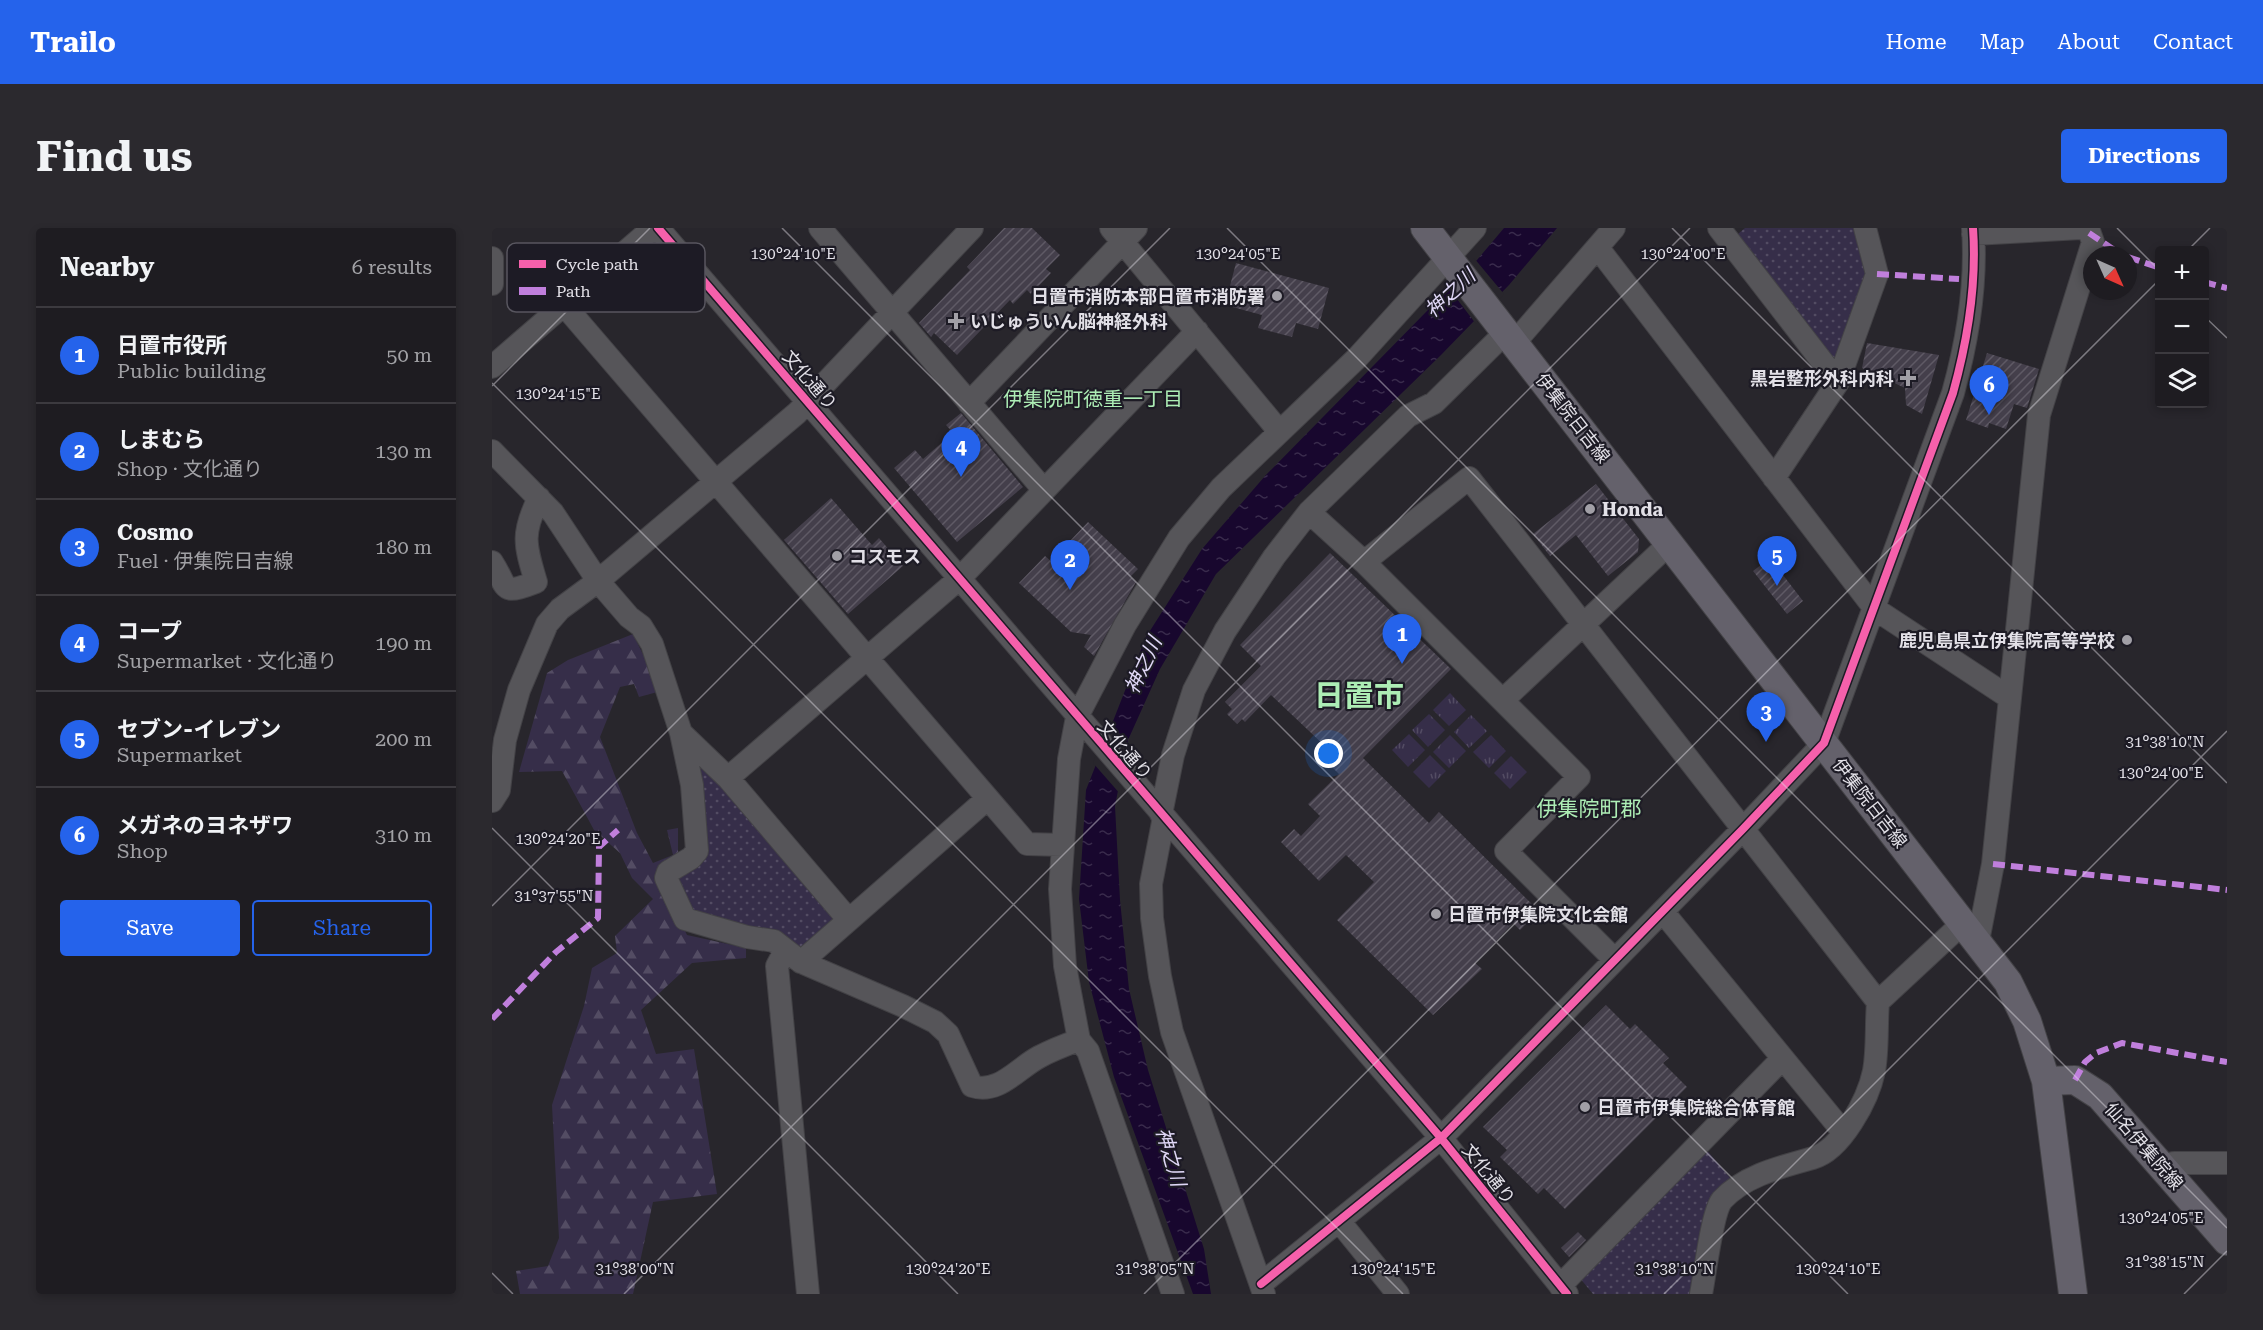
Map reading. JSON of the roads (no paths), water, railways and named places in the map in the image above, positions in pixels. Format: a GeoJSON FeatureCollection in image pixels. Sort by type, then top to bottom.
{"type":"FeatureCollection","features":[{"type":"Feature","properties":{"kind":"main road","name":"伊集院日吉線"},"geometry":{"type":"LineString","coordinates":[[1425,228],[1970,932],[2017,998],[2046,1080],[2073,1294]]}},
{"type":"Feature","properties":{"kind":"main road","name":"仙名伊集院線"},"geometry":{"type":"LineString","coordinates":[[2046,1080],[2075,1080],[2088,1086],[2227,1241]]}},
{"type":"Feature","properties":{"kind":"street"},"geometry":{"type":"LineString","coordinates":[[636,243],[653,228]]}},
{"type":"Feature","properties":{"kind":"street","name":"文化通り"},"geometry":{"type":"LineString","coordinates":[[658,228],[671,243]]}},
{"type":"Feature","properties":{"kind":"street"},"geometry":{"type":"LineString","coordinates":[[820,228],[890,313],[1043,489]]}},
{"type":"Feature","properties":{"kind":"street"},"geometry":{"type":"LineString","coordinates":[[492,801],[499,790],[505,740],[535,647],[547,624],[560,609],[598,581],[808,401],[972,228]]}},
{"type":"Feature","properties":{"kind":"street"},"geometry":{"type":"LineString","coordinates":[[1173,1294],[1088,1051],[1078,1040],[1065,966],[1060,889],[1069,759],[1077,717],[1125,625],[1179,538],[1221,488],[1357,358],[1452,262],[1475,228]]}},
{"type":"Feature","properties":{"kind":"street"},"geometry":{"type":"LineString","coordinates":[[1614,228],[1598,248],[1434,403],[1408,416],[1308,512],[1274,557],[1225,631],[1194,690],[1158,811],[1151,884],[1152,918],[1160,976],[1172,1032],[1263,1289],[1339,1221],[1441,1138],[1743,830],[1824,743],[1944,421],[1962,361],[1971,306],[1973,231],[2081,228]]}},
{"type":"Feature","properties":{"kind":"street"},"geometry":{"type":"LineString","coordinates":[[1774,478],[1838,382],[1877,274],[1865,228]]}},
{"type":"Feature","properties":{"kind":"street"},"geometry":{"type":"LineString","coordinates":[[1878,1002],[1970,932],[1993,864],[2039,415],[2093,242],[2088,228]]}},
{"type":"Feature","properties":{"kind":"street"},"geometry":{"type":"LineString","coordinates":[[1728,231],[1838,382]]}},
{"type":"Feature","properties":{"kind":"street"},"geometry":{"type":"LineString","coordinates":[[969,403],[1123,233],[1197,331],[1279,431]]}},
{"type":"Feature","properties":{"kind":"street"},"geometry":{"type":"LineString","coordinates":[[1598,248],[1875,609],[2010,698]]}},
{"type":"Feature","properties":{"kind":"street"},"geometry":{"type":"LineString","coordinates":[[492,258],[492,284]]}},
{"type":"Feature","properties":{"kind":"street","name":"文化通り"},"geometry":{"type":"LineString","coordinates":[[705,282],[1441,1138],[1563,1290]]}},
{"type":"Feature","properties":{"kind":"street"},"geometry":{"type":"LineString","coordinates":[[492,367],[556,312]]}},
{"type":"Feature","properties":{"kind":"street"},"geometry":{"type":"LineString","coordinates":[[570,312],[1027,844],[1063,845]]}},
{"type":"Feature","properties":{"kind":"street"},"geometry":{"type":"LineString","coordinates":[[728,778],[960,578],[1197,331]]}},
{"type":"Feature","properties":{"kind":"street"},"geometry":{"type":"LineString","coordinates":[[492,451],[553,513],[598,581],[629,617],[641,626],[652,644],[681,733],[692,785],[697,851],[691,858],[668,872],[666,878],[685,919],[747,937],[774,941],[793,957],[935,1022],[948,1034],[972,1086],[982,1089],[999,1084],[1036,1059],[1078,1040]]}},
{"type":"Feature","properties":{"kind":"street"},"geometry":{"type":"LineString","coordinates":[[1364,561],[1469,478],[1878,1002],[1874,1069],[1870,1084],[1844,1133],[1825,1154],[1760,1174],[1721,1201],[1715,1217],[1701,1294]]}},
{"type":"Feature","properties":{"kind":"street"},"geometry":{"type":"LineString","coordinates":[[492,562],[500,582],[508,588],[516,590],[536,582],[527,549],[527,523],[539,498]]}},
{"type":"Feature","properties":{"kind":"street"},"geometry":{"type":"LineString","coordinates":[[1308,512],[1364,561],[1579,777],[1506,851],[1615,960]]}},
{"type":"Feature","properties":{"kind":"street"},"geometry":{"type":"LineString","coordinates":[[1503,700],[1583,622],[1670,543]]}},
{"type":"Feature","properties":{"kind":"street"},"geometry":{"type":"LineString","coordinates":[[681,733],[728,778],[848,919]]}},
{"type":"Feature","properties":{"kind":"street"},"geometry":{"type":"LineString","coordinates":[[808,1294],[777,966],[848,919],[987,800]]}},
{"type":"Feature","properties":{"kind":"street"},"geometry":{"type":"LineString","coordinates":[[1663,912],[1844,1133]]}},
{"type":"Feature","properties":{"kind":"street"},"geometry":{"type":"LineString","coordinates":[[1563,1290],[1782,1059]]}},
{"type":"Feature","properties":{"kind":"street"},"geometry":{"type":"LineString","coordinates":[[2162,1166],[2174,1163],[2227,1163]]}},
{"type":"Feature","properties":{"kind":"street"},"geometry":{"type":"LineString","coordinates":[[1339,1221],[1398,1294]]}},
{"type":"Feature","properties":{"kind":"water","name":"神之川"},"geometry":{"type":"Polygon","coordinates":[[[1504,228],[1557,228],[1509,285],[1441,355],[1216,574],[1160,669],[1128,740],[1115,806],[1120,900],[1129,989],[1148,1070],[1204,1249],[1211,1294],[1193,1294],[1114,1077],[1089,982],[1079,899],[1086,790],[1146,637],[1202,549],[1265,476],[1477,260],[1504,228]]]}},
{"type":"Feature","properties":{"kind":"place","name":"日置市消防本部日置市消防署"},"geometry":{"type":"Point","coordinates":[1277,296]}},
{"type":"Feature","properties":{"kind":"place","name":"いじゅういん脳神経外科"},"geometry":{"type":"Point","coordinates":[956,321]}},
{"type":"Feature","properties":{"kind":"place","name":"黒岩整形外科内科"},"geometry":{"type":"Point","coordinates":[1908,378]}},
{"type":"Feature","properties":{"kind":"place","name":"メガネのヨネザワ"},"geometry":{"type":"Point","coordinates":[1989,415]}},
{"type":"Feature","properties":{"kind":"place","name":"コープ"},"geometry":{"type":"Point","coordinates":[961,477]}},
{"type":"Feature","properties":{"kind":"place","name":"Honda"},"geometry":{"type":"Point","coordinates":[1590,509]}},
{"type":"Feature","properties":{"kind":"place","name":"コスモス"},"geometry":{"type":"Point","coordinates":[837,556]}},
{"type":"Feature","properties":{"kind":"place","name":"セブン-イレブン"},"geometry":{"type":"Point","coordinates":[1777,586]}},
{"type":"Feature","properties":{"kind":"place","name":"しまむら"},"geometry":{"type":"Point","coordinates":[1070,590]}},
{"type":"Feature","properties":{"kind":"place","name":"鹿児島県立伊集院高等学校"},"geometry":{"type":"Point","coordinates":[2127,640]}},
{"type":"Feature","properties":{"kind":"place","name":"日置市役所"},"geometry":{"type":"Point","coordinates":[1402,664]}},
{"type":"Feature","properties":{"kind":"place","name":"Cosmo"},"geometry":{"type":"Point","coordinates":[1766,742]}},
{"type":"Feature","properties":{"kind":"place","name":"日置市伊集院文化会館"},"geometry":{"type":"Point","coordinates":[1436,914]}},
{"type":"Feature","properties":{"kind":"place","name":"日置市伊集院総合体育館"},"geometry":{"type":"Point","coordinates":[1585,1107]}},
{"type":"Feature","properties":{"kind":"district","name":"伊集院町徳重一丁目"},"geometry":{"type":"Point","coordinates":[1093,399]}},
{"type":"Feature","properties":{"kind":"district","name":"日置市"},"geometry":{"type":"Point","coordinates":[1359,695]}},
{"type":"Feature","properties":{"kind":"district","name":"伊集院町郡"},"geometry":{"type":"Point","coordinates":[1589,809]}}]}
